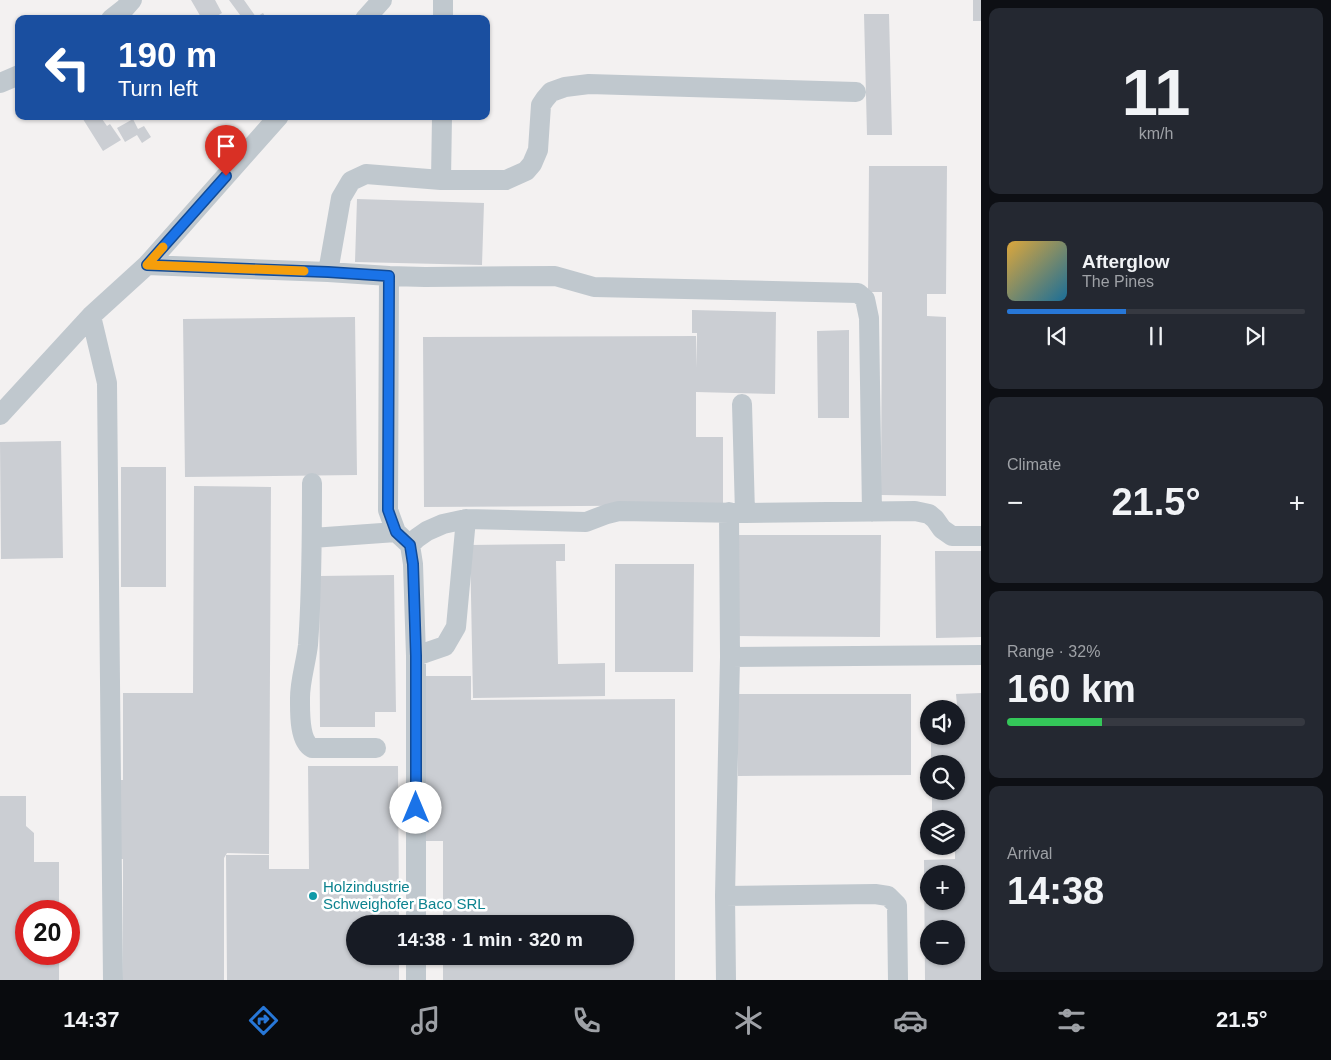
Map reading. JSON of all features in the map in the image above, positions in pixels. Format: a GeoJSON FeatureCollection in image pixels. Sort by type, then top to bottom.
{"type":"FeatureCollection","features":[{"type":"Feature","properties":{"kind":"street"},"geometry":{"type":"LineString","coordinates":[[116,15],[132,0]]}},
{"type":"Feature","properties":{"kind":"street"},"geometry":{"type":"LineString","coordinates":[[369,15],[382,0]]}},
{"type":"Feature","properties":{"kind":"street"},"geometry":{"type":"LineString","coordinates":[[443,0],[443,15]]}},
{"type":"Feature","properties":{"kind":"street"},"geometry":{"type":"LineString","coordinates":[[0,83],[15,77]]}},
{"type":"Feature","properties":{"kind":"street"},"geometry":{"type":"LineString","coordinates":[[328,272],[341,198],[351,181],[366,174],[441,180],[506,180],[526,172],[538,150],[541,105],[551,92],[565,87],[589,84],[856,92]]}},
{"type":"Feature","properties":{"kind":"street"},"geometry":{"type":"LineString","coordinates":[[0,414],[91,316],[147,265],[275,120]]}},
{"type":"Feature","properties":{"kind":"street"},"geometry":{"type":"LineString","coordinates":[[441,180],[442,120]]}},
{"type":"Feature","properties":{"kind":"street"},"geometry":{"type":"LineString","coordinates":[[147,265],[425,277],[554,276],[594,287],[858,294],[865,299],[869,318],[872,512]]}},
{"type":"Feature","properties":{"kind":"street"},"geometry":{"type":"LineString","coordinates":[[389,276],[388,510],[403,538],[413,564],[416,656],[416,915]]}},
{"type":"Feature","properties":{"kind":"street"},"geometry":{"type":"LineString","coordinates":[[91,316],[108,384],[113,980]]}},
{"type":"Feature","properties":{"kind":"street"},"geometry":{"type":"LineString","coordinates":[[726,980],[725,896],[730,657],[742,404]]}},
{"type":"Feature","properties":{"kind":"street"},"geometry":{"type":"LineString","coordinates":[[312,484],[312,560],[307,647],[300,696],[304,740],[312,748],[376,748]]}},
{"type":"Feature","properties":{"kind":"street"},"geometry":{"type":"LineString","coordinates":[[312,538],[417,538],[427,530],[443,524],[466,520],[586,522],[607,514],[619,512],[915,511],[928,514],[935,519],[942,529],[952,536],[981,536]]}},
{"type":"Feature","properties":{"kind":"street"},"geometry":{"type":"LineString","coordinates":[[416,656],[444,646],[456,626],[466,520]]}},
{"type":"Feature","properties":{"kind":"street"},"geometry":{"type":"LineString","coordinates":[[730,657],[981,655]]}},
{"type":"Feature","properties":{"kind":"street"},"geometry":{"type":"LineString","coordinates":[[725,896],[875,894],[888,896],[898,905],[898,980]]}},
{"type":"Feature","properties":{"kind":"street"},"geometry":{"type":"LineString","coordinates":[[416,965],[416,980]]}},
{"type":"Feature","properties":{"kind":"building"},"geometry":{"type":"Polygon","coordinates":[[[191,0],[215,0],[222,13],[219,15],[200,15],[191,0]]]}},
{"type":"Feature","properties":{"kind":"building"},"geometry":{"type":"Polygon","coordinates":[[[229,0],[244,0],[255,15],[240,15],[229,0]]]}},
{"type":"Feature","properties":{"kind":"building"},"geometry":{"type":"Polygon","coordinates":[[[973,0],[981,0],[981,21],[973,21],[973,0]]]}},
{"type":"Feature","properties":{"kind":"building"},"geometry":{"type":"Polygon","coordinates":[[[864,14],[889,14],[892,135],[867,135],[864,14]]]}},
{"type":"Feature","properties":{"kind":"building"},"geometry":{"type":"Polygon","coordinates":[[[84,120],[103,120],[107,126],[110,124],[121,140],[103,151],[84,120]]]}},
{"type":"Feature","properties":{"kind":"building"},"geometry":{"type":"Polygon","coordinates":[[[134,120],[138,129],[144,126],[151,137],[142,143],[137,135],[125,142],[117,128],[134,120]]]}},
{"type":"Feature","properties":{"kind":"building"},"geometry":{"type":"Polygon","coordinates":[[[869,166],[947,166],[946,294],[927,294],[927,316],[946,317],[946,496],[881,495],[882,292],[868,292],[869,166]]]}},
{"type":"Feature","properties":{"kind":"building"},"geometry":{"type":"Polygon","coordinates":[[[357,199],[484,203],[482,265],[355,262],[357,199]]]}},
{"type":"Feature","properties":{"kind":"building"},"geometry":{"type":"Polygon","coordinates":[[[692,310],[776,312],[775,394],[696,392],[696,437],[723,437],[723,505],[424,507],[423,337],[696,336],[697,368],[697,333],[692,333],[692,310]]]}},
{"type":"Feature","properties":{"kind":"building"},"geometry":{"type":"Polygon","coordinates":[[[355,317],[357,475],[185,477],[183,319],[355,317]]]}},
{"type":"Feature","properties":{"kind":"building"},"geometry":{"type":"Polygon","coordinates":[[[849,330],[849,418],[818,418],[817,331],[849,330]]]}},
{"type":"Feature","properties":{"kind":"building"},"geometry":{"type":"Polygon","coordinates":[[[61,441],[63,558],[1,559],[0,442],[61,441]]]}},
{"type":"Feature","properties":{"kind":"building"},"geometry":{"type":"Polygon","coordinates":[[[121,467],[166,467],[166,587],[121,587],[121,467]]]}},
{"type":"Feature","properties":{"kind":"building"},"geometry":{"type":"Polygon","coordinates":[[[194,486],[271,487],[269,854],[227,853],[224,858],[224,980],[123,980],[123,859],[117,859],[118,780],[123,780],[123,693],[193,693],[194,486]]]}},
{"type":"Feature","properties":{"kind":"building"},"geometry":{"type":"Polygon","coordinates":[[[734,535],[881,535],[880,637],[734,636],[734,535]]]}},
{"type":"Feature","properties":{"kind":"building"},"geometry":{"type":"Polygon","coordinates":[[[565,544],[565,561],[556,561],[558,664],[605,663],[605,696],[473,698],[470,545],[565,544]]]}},
{"type":"Feature","properties":{"kind":"building"},"geometry":{"type":"Polygon","coordinates":[[[935,551],[981,551],[981,637],[936,638],[935,551]]]}},
{"type":"Feature","properties":{"kind":"building"},"geometry":{"type":"Polygon","coordinates":[[[615,564],[694,564],[693,672],[615,672],[615,564]]]}},
{"type":"Feature","properties":{"kind":"building"},"geometry":{"type":"Polygon","coordinates":[[[394,575],[396,712],[375,712],[375,727],[320,727],[319,576],[394,575]]]}},
{"type":"Feature","properties":{"kind":"building"},"geometry":{"type":"Polygon","coordinates":[[[425,676],[471,676],[471,700],[675,699],[675,980],[443,980],[443,965],[634,965],[634,915],[443,915],[443,841],[425,841],[425,676]]]}},
{"type":"Feature","properties":{"kind":"building"},"geometry":{"type":"Polygon","coordinates":[[[981,693],[981,980],[925,980],[925,965],[965,965],[965,920],[924,920],[924,910],[965,910],[965,865],[924,865],[924,860],[955,859],[955,855],[965,855],[965,810],[932,810],[932,800],[965,800],[965,755],[931,755],[931,745],[965,745],[965,700],[957,700],[956,694],[981,693]]]}},
{"type":"Feature","properties":{"kind":"building"},"geometry":{"type":"Polygon","coordinates":[[[738,694],[911,694],[911,775],[738,776],[738,694]]]}},
{"type":"Feature","properties":{"kind":"building","name":"Holzindustrie Schweighofer Baco SRL"},"geometry":{"type":"Polygon","coordinates":[[[308,766],[398,766],[399,915],[346,915],[346,965],[399,965],[399,980],[227,980],[226,855],[269,855],[269,869],[309,869],[308,766]]]}},
{"type":"Feature","properties":{"kind":"building"},"geometry":{"type":"Polygon","coordinates":[[[0,796],[26,796],[26,826],[34,833],[34,862],[59,862],[59,900],[15,900],[15,965],[59,965],[59,980],[0,980],[0,796]]]}},
{"type":"Feature","properties":{"kind":"slow traffic"},"geometry":{"type":"LineString","coordinates":[[163,247],[147,265],[304,271]]}},
{"type":"Feature","properties":{"kind":"place","name":"Holzindustrie Schweighofer Baco SRL"},"geometry":{"type":"Point","coordinates":[313,896]}},
{"type":"Feature","properties":{"kind":"route"},"geometry":{"type":"LineString","coordinates":[[226,176],[147,265],[389,276],[388,510],[396,532],[410,545],[413,564],[416,631],[416,808]]}}]}
